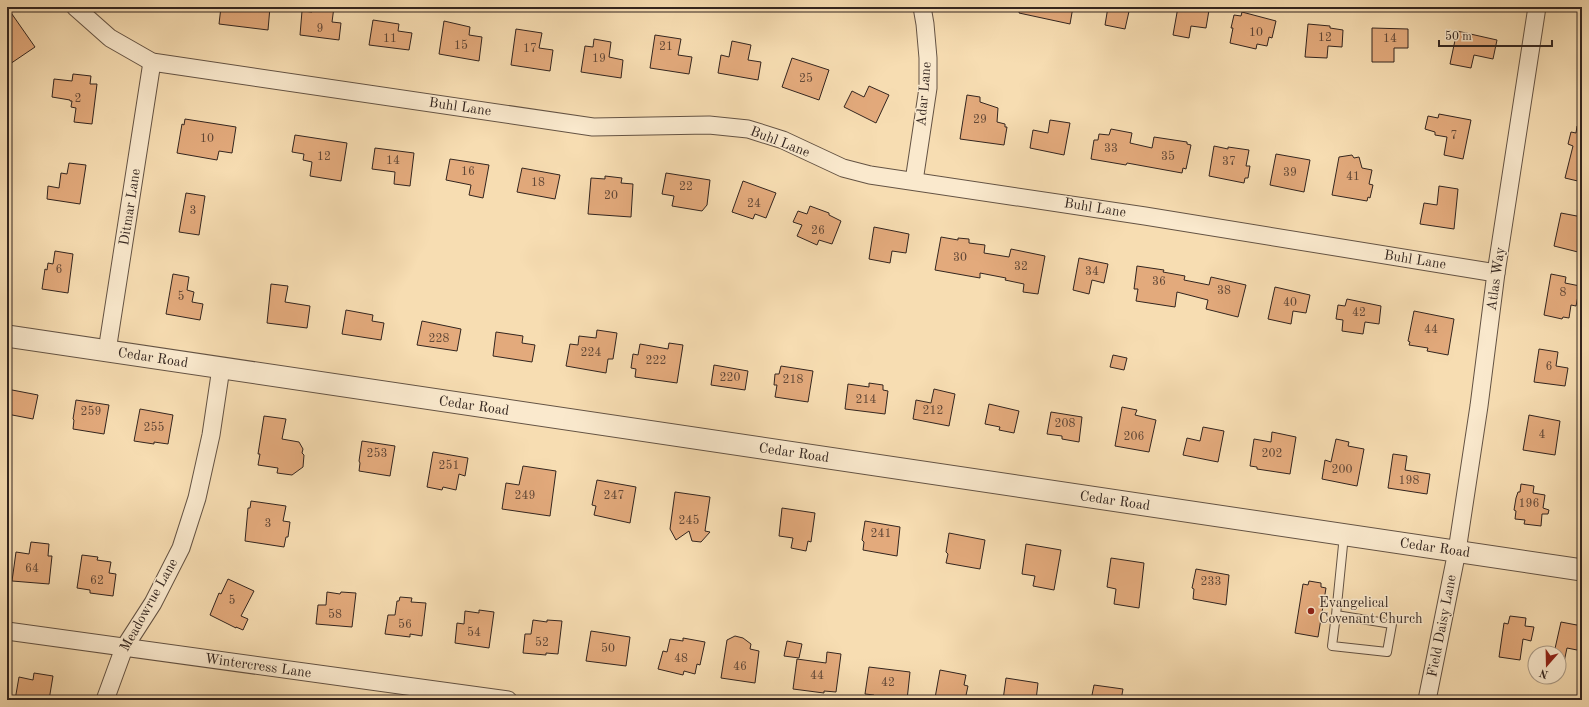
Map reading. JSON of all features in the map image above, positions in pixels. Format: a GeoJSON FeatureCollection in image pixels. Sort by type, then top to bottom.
{"type":"FeatureCollection","features":[{"type":"Feature","properties":{"kind":"street","name":"Buhl Lane"},"geometry":{"type":"LineString","coordinates":[[75,7],[110,38],[152,62],[593,127],[709,124],[748,128],[783,140],[843,168],[870,175],[1145,216],[1496,273]]}},
{"type":"Feature","properties":{"kind":"street","name":"Adar Lane"},"geometry":{"type":"LineString","coordinates":[[914,181],[928,88],[928,58],[922,7]]}},
{"type":"Feature","properties":{"kind":"street","name":"Atlas Way"},"geometry":{"type":"LineString","coordinates":[[1457,551],[1479,406],[1496,273],[1537,7]]}},
{"type":"Feature","properties":{"kind":"street","name":"Ditmar Lane"},"geometry":{"type":"LineString","coordinates":[[107,351],[152,62]]}},
{"type":"Feature","properties":{"kind":"street","name":"Cedar Road"},"geometry":{"type":"LineString","coordinates":[[7,336],[1582,570]]}},
{"type":"Feature","properties":{"kind":"street","name":"Meadowrue Lane"},"geometry":{"type":"LineString","coordinates":[[105,700],[124,648],[153,603],[181,548],[197,498],[211,435],[221,368]]}},
{"type":"Feature","properties":{"kind":"street","name":"Field Daisy Lane"},"geometry":{"type":"LineString","coordinates":[[1427,700],[1457,551]]}},
{"type":"Feature","properties":{"kind":"street","name":"Wintercress Lane"},"geometry":{"type":"LineString","coordinates":[[7,631],[508,700]]}},
{"type":"Feature","properties":{"kind":"lane"},"geometry":{"type":"LineString","coordinates":[[1336,615],[1392,624],[1387,652],[1332,646],[1344,534]]}},
{"type":"Feature","properties":{"kind":"building"},"geometry":{"type":"Polygon","coordinates":[[[7,7],[35,47],[7,66],[7,7]]]}},
{"type":"Feature","properties":{"kind":"building"},"geometry":{"type":"Polygon","coordinates":[[[221,7],[270,7],[268,30],[219,24],[221,7]]]}},
{"type":"Feature","properties":{"kind":"building"},"geometry":{"type":"Polygon","coordinates":[[[313,7],[334,7],[332,22],[341,23],[339,40],[300,35],[302,11],[312,12],[313,7]]]}},
{"type":"Feature","properties":{"kind":"building"},"geometry":{"type":"Polygon","coordinates":[[[1020,7],[1073,7],[1070,24],[1019,13],[1020,7]]]}},
{"type":"Feature","properties":{"kind":"building"},"geometry":{"type":"Polygon","coordinates":[[[1108,7],[1130,7],[1125,29],[1105,25],[1108,7]]]}},
{"type":"Feature","properties":{"kind":"building"},"geometry":{"type":"Polygon","coordinates":[[[1178,7],[1191,7],[1209,10],[1206,28],[1191,26],[1189,38],[1173,35],[1178,7]]]}},
{"type":"Feature","properties":{"kind":"building"},"geometry":{"type":"Polygon","coordinates":[[[1242,12],[1276,21],[1272,38],[1269,37],[1267,46],[1257,44],[1256,49],[1230,43],[1234,15],[1241,16],[1242,12]]]}},
{"type":"Feature","properties":{"kind":"building"},"geometry":{"type":"Polygon","coordinates":[[[373,20],[399,24],[398,31],[412,33],[409,50],[369,45],[373,20]]]}},
{"type":"Feature","properties":{"kind":"building"},"geometry":{"type":"Polygon","coordinates":[[[444,21],[470,27],[469,35],[482,37],[479,61],[439,54],[444,21]]]}},
{"type":"Feature","properties":{"kind":"building"},"geometry":{"type":"Polygon","coordinates":[[[1308,24],[1330,26],[1330,28],[1343,30],[1342,47],[1328,46],[1327,58],[1305,57],[1308,24]]]}},
{"type":"Feature","properties":{"kind":"building"},"geometry":{"type":"Polygon","coordinates":[[[1372,28],[1408,29],[1408,48],[1394,48],[1394,62],[1372,62],[1372,28]]]}},
{"type":"Feature","properties":{"kind":"building"},"geometry":{"type":"Polygon","coordinates":[[[516,29],[542,33],[539,48],[553,50],[550,71],[511,65],[516,29]]]}},
{"type":"Feature","properties":{"kind":"building"},"geometry":{"type":"Polygon","coordinates":[[[1457,31],[1497,40],[1493,59],[1474,55],[1471,68],[1450,64],[1457,31]]]}},
{"type":"Feature","properties":{"kind":"building"},"geometry":{"type":"Polygon","coordinates":[[[655,35],[681,39],[678,55],[692,57],[689,74],[650,68],[655,35]]]}},
{"type":"Feature","properties":{"kind":"building"},"geometry":{"type":"Polygon","coordinates":[[[594,39],[611,42],[609,57],[623,60],[621,78],[581,72],[585,46],[593,47],[594,39]]]}},
{"type":"Feature","properties":{"kind":"building"},"geometry":{"type":"Polygon","coordinates":[[[732,41],[751,45],[748,60],[761,62],[758,80],[718,73],[721,55],[729,57],[732,41]]]}},
{"type":"Feature","properties":{"kind":"building"},"geometry":{"type":"Polygon","coordinates":[[[792,58],[829,70],[819,100],[782,87],[792,58]]]}},
{"type":"Feature","properties":{"kind":"building"},"geometry":{"type":"Polygon","coordinates":[[[73,74],[91,76],[90,84],[97,84],[92,124],[74,122],[76,108],[71,107],[72,101],[52,97],[54,79],[72,81],[73,74]]]}},
{"type":"Feature","properties":{"kind":"building"},"geometry":{"type":"Polygon","coordinates":[[[869,86],[889,95],[876,123],[844,107],[852,91],[864,97],[869,86]]]}},
{"type":"Feature","properties":{"kind":"building"},"geometry":{"type":"Polygon","coordinates":[[[967,95],[980,97],[980,102],[998,108],[997,122],[1005,124],[1005,127],[1007,127],[1004,145],[960,139],[967,95]]]}},
{"type":"Feature","properties":{"kind":"building"},"geometry":{"type":"Polygon","coordinates":[[[1439,114],[1471,120],[1463,159],[1444,155],[1447,137],[1435,135],[1435,132],[1425,129],[1428,116],[1438,118],[1439,114]]]}},
{"type":"Feature","properties":{"kind":"building"},"geometry":{"type":"Polygon","coordinates":[[[185,119],[236,127],[232,153],[219,151],[217,160],[177,153],[182,124],[184,125],[185,119]]]}},
{"type":"Feature","properties":{"kind":"building"},"geometry":{"type":"Polygon","coordinates":[[[1050,120],[1070,123],[1064,155],[1030,148],[1033,130],[1048,133],[1050,120]]]}},
{"type":"Feature","properties":{"kind":"building"},"geometry":{"type":"Polygon","coordinates":[[[1577,126],[1582,127],[1582,182],[1565,178],[1573,146],[1568,144],[1571,132],[1576,133],[1577,126]]]}},
{"type":"Feature","properties":{"kind":"building"},"geometry":{"type":"Polygon","coordinates":[[[1111,129],[1132,133],[1130,143],[1152,148],[1154,137],[1187,142],[1187,144],[1191,145],[1186,169],[1183,168],[1182,173],[1127,163],[1126,165],[1091,159],[1094,140],[1098,140],[1099,134],[1109,135],[1111,129]]]}},
{"type":"Feature","properties":{"kind":"building"},"geometry":{"type":"Polygon","coordinates":[[[295,135],[347,143],[341,181],[310,176],[312,162],[303,160],[304,154],[292,152],[295,135]]]}},
{"type":"Feature","properties":{"kind":"building"},"geometry":{"type":"Polygon","coordinates":[[[1214,146],[1228,149],[1228,147],[1249,150],[1246,166],[1250,166],[1248,178],[1245,178],[1244,183],[1209,176],[1214,146]]]}},
{"type":"Feature","properties":{"kind":"building"},"geometry":{"type":"Polygon","coordinates":[[[375,148],[414,153],[410,186],[394,184],[395,172],[372,169],[375,148]]]}},
{"type":"Feature","properties":{"kind":"building"},"geometry":{"type":"Polygon","coordinates":[[[1276,154],[1310,160],[1304,192],[1270,185],[1276,154]]]}},
{"type":"Feature","properties":{"kind":"building"},"geometry":{"type":"Polygon","coordinates":[[[1352,155],[1354,158],[1359,157],[1362,168],[1372,170],[1369,184],[1373,185],[1370,198],[1368,197],[1367,201],[1332,195],[1339,157],[1352,155]]]}},
{"type":"Feature","properties":{"kind":"building"},"geometry":{"type":"Polygon","coordinates":[[[450,159],[489,165],[483,198],[469,195],[471,185],[446,180],[450,159]]]}},
{"type":"Feature","properties":{"kind":"building"},"geometry":{"type":"Polygon","coordinates":[[[69,163],[86,165],[80,204],[47,199],[48,186],[59,188],[61,173],[67,174],[69,163]]]}},
{"type":"Feature","properties":{"kind":"building"},"geometry":{"type":"Polygon","coordinates":[[[522,168],[560,175],[555,199],[517,192],[522,168]]]}},
{"type":"Feature","properties":{"kind":"building"},"geometry":{"type":"Polygon","coordinates":[[[666,173],[710,180],[707,205],[702,211],[672,206],[674,196],[662,194],[666,173]]]}},
{"type":"Feature","properties":{"kind":"building"},"geometry":{"type":"Polygon","coordinates":[[[605,176],[622,178],[621,183],[633,184],[631,217],[588,214],[591,178],[605,179],[605,176]]]}},
{"type":"Feature","properties":{"kind":"building"},"geometry":{"type":"Polygon","coordinates":[[[743,181],[776,193],[766,218],[755,214],[753,219],[732,212],[743,181]]]}},
{"type":"Feature","properties":{"kind":"building"},"geometry":{"type":"Polygon","coordinates":[[[1439,186],[1458,189],[1454,229],[1420,224],[1424,203],[1437,205],[1439,186]]]}},
{"type":"Feature","properties":{"kind":"building"},"geometry":{"type":"Polygon","coordinates":[[[186,193],[205,196],[199,235],[179,232],[186,193]]]}},
{"type":"Feature","properties":{"kind":"building"},"geometry":{"type":"Polygon","coordinates":[[[810,206],[829,213],[829,215],[841,221],[832,244],[819,240],[817,245],[797,236],[802,225],[793,222],[798,211],[807,214],[810,206]]]}},
{"type":"Feature","properties":{"kind":"building"},"geometry":{"type":"Polygon","coordinates":[[[1561,213],[1582,217],[1582,253],[1554,246],[1561,213]]]}},
{"type":"Feature","properties":{"kind":"building"},"geometry":{"type":"Polygon","coordinates":[[[874,227],[909,234],[906,253],[892,251],[890,263],[869,259],[874,227]]]}},
{"type":"Feature","properties":{"kind":"building"},"geometry":{"type":"Polygon","coordinates":[[[941,237],[958,240],[958,238],[969,239],[969,243],[985,245],[984,253],[1009,257],[1011,249],[1045,256],[1038,294],[1023,292],[1024,284],[1005,280],[1006,278],[980,273],[980,278],[935,270],[941,237]]]}},
{"type":"Feature","properties":{"kind":"building"},"geometry":{"type":"Polygon","coordinates":[[[55,251],[73,254],[68,293],[42,289],[45,269],[47,270],[48,263],[53,264],[55,251]]]}},
{"type":"Feature","properties":{"kind":"building"},"geometry":{"type":"Polygon","coordinates":[[[1079,258],[1108,264],[1104,283],[1092,280],[1089,294],[1073,290],[1079,258]]]}},
{"type":"Feature","properties":{"kind":"building"},"geometry":{"type":"Polygon","coordinates":[[[1137,266],[1164,270],[1163,272],[1185,276],[1184,280],[1209,285],[1211,277],[1246,285],[1238,317],[1206,309],[1208,300],[1177,292],[1175,307],[1136,301],[1138,289],[1134,289],[1137,266]]]}},
{"type":"Feature","properties":{"kind":"building"},"geometry":{"type":"Polygon","coordinates":[[[173,274],[189,277],[187,290],[194,292],[192,302],[203,304],[200,320],[166,314],[173,274]]]}},
{"type":"Feature","properties":{"kind":"building"},"geometry":{"type":"Polygon","coordinates":[[[1551,274],[1566,277],[1565,283],[1580,286],[1576,306],[1571,305],[1569,318],[1563,317],[1562,319],[1544,315],[1551,274]]]}},
{"type":"Feature","properties":{"kind":"building"},"geometry":{"type":"Polygon","coordinates":[[[271,284],[288,286],[285,302],[310,306],[307,328],[267,323],[271,284]]]}},
{"type":"Feature","properties":{"kind":"building"},"geometry":{"type":"Polygon","coordinates":[[[1275,287],[1310,295],[1306,313],[1293,311],[1291,324],[1268,319],[1275,287]]]}},
{"type":"Feature","properties":{"kind":"building"},"geometry":{"type":"Polygon","coordinates":[[[1347,299],[1381,306],[1379,324],[1365,322],[1363,334],[1342,331],[1343,320],[1336,319],[1338,305],[1345,306],[1347,299]]]}},
{"type":"Feature","properties":{"kind":"building"},"geometry":{"type":"Polygon","coordinates":[[[346,310],[373,315],[372,321],[384,323],[381,340],[342,334],[346,310]]]}},
{"type":"Feature","properties":{"kind":"building"},"geometry":{"type":"Polygon","coordinates":[[[1414,311],[1454,319],[1448,355],[1427,351],[1428,348],[1409,345],[1410,342],[1408,341],[1414,311]]]}},
{"type":"Feature","properties":{"kind":"building"},"geometry":{"type":"Polygon","coordinates":[[[422,321],[461,329],[457,351],[417,345],[422,321]]]}},
{"type":"Feature","properties":{"kind":"building"},"geometry":{"type":"Polygon","coordinates":[[[597,330],[617,333],[613,359],[608,359],[606,373],[566,366],[570,344],[578,345],[579,336],[596,338],[597,330]]]}},
{"type":"Feature","properties":{"kind":"building"},"geometry":{"type":"Polygon","coordinates":[[[496,332],[523,336],[522,343],[535,345],[532,362],[493,356],[496,332]]]}},
{"type":"Feature","properties":{"kind":"building"},"geometry":{"type":"Polygon","coordinates":[[[669,343],[683,345],[677,383],[635,377],[636,369],[631,368],[633,354],[638,355],[640,344],[668,349],[669,343]]]}},
{"type":"Feature","properties":{"kind":"building"},"geometry":{"type":"Polygon","coordinates":[[[1539,349],[1558,352],[1556,366],[1568,368],[1565,386],[1534,382],[1539,349]]]}},
{"type":"Feature","properties":{"kind":"building"},"geometry":{"type":"Polygon","coordinates":[[[1113,355],[1127,358],[1124,370],[1110,367],[1113,355]]]}},
{"type":"Feature","properties":{"kind":"building"},"geometry":{"type":"Polygon","coordinates":[[[714,365],[748,371],[745,390],[711,385],[714,365]]]}},
{"type":"Feature","properties":{"kind":"building"},"geometry":{"type":"Polygon","coordinates":[[[781,366],[813,371],[808,402],[775,397],[777,385],[774,385],[775,374],[779,374],[781,366]]]}},
{"type":"Feature","properties":{"kind":"building"},"geometry":{"type":"Polygon","coordinates":[[[869,383],[883,385],[883,390],[888,391],[885,414],[845,409],[848,384],[869,387],[869,383]]]}},
{"type":"Feature","properties":{"kind":"building"},"geometry":{"type":"Polygon","coordinates":[[[7,389],[38,395],[33,419],[7,414],[7,389]]]}},
{"type":"Feature","properties":{"kind":"building"},"geometry":{"type":"Polygon","coordinates":[[[934,389],[955,394],[949,426],[913,419],[916,400],[931,403],[934,389]]]}},
{"type":"Feature","properties":{"kind":"building"},"geometry":{"type":"Polygon","coordinates":[[[76,400],[109,405],[104,434],[73,429],[76,400]]]}},
{"type":"Feature","properties":{"kind":"building"},"geometry":{"type":"Polygon","coordinates":[[[989,404],[1019,411],[1014,433],[999,430],[1000,427],[985,424],[989,404]]]}},
{"type":"Feature","properties":{"kind":"building"},"geometry":{"type":"Polygon","coordinates":[[[1122,407],[1137,410],[1135,415],[1156,420],[1149,452],[1115,446],[1122,407]]]}},
{"type":"Feature","properties":{"kind":"building"},"geometry":{"type":"Polygon","coordinates":[[[140,409],[173,415],[168,444],[154,442],[154,444],[134,441],[140,409]]]}},
{"type":"Feature","properties":{"kind":"building"},"geometry":{"type":"Polygon","coordinates":[[[1051,412],[1082,417],[1079,442],[1062,439],[1062,436],[1047,434],[1051,412]]]}},
{"type":"Feature","properties":{"kind":"building"},"geometry":{"type":"Polygon","coordinates":[[[1529,415],[1560,421],[1555,455],[1523,450],[1529,415]]]}},
{"type":"Feature","properties":{"kind":"building"},"geometry":{"type":"Polygon","coordinates":[[[264,416],[286,419],[282,439],[299,442],[303,449],[303,467],[292,475],[277,473],[278,468],[258,465],[260,454],[258,454],[264,416]]]}},
{"type":"Feature","properties":{"kind":"building"},"geometry":{"type":"Polygon","coordinates":[[[1203,427],[1224,431],[1218,462],[1183,455],[1187,438],[1200,441],[1203,427]]]}},
{"type":"Feature","properties":{"kind":"building"},"geometry":{"type":"Polygon","coordinates":[[[1272,432],[1296,437],[1290,474],[1257,469],[1257,467],[1250,466],[1254,439],[1271,442],[1272,432]]]}},
{"type":"Feature","properties":{"kind":"building"},"geometry":{"type":"Polygon","coordinates":[[[1336,439],[1349,442],[1348,446],[1364,449],[1357,486],[1322,479],[1325,460],[1331,462],[1336,439]]]}},
{"type":"Feature","properties":{"kind":"building"},"geometry":{"type":"Polygon","coordinates":[[[362,441],[395,446],[390,476],[359,471],[362,441]]]}},
{"type":"Feature","properties":{"kind":"building"},"geometry":{"type":"Polygon","coordinates":[[[433,452],[468,458],[465,476],[459,474],[456,490],[443,487],[442,490],[427,487],[433,452]]]}},
{"type":"Feature","properties":{"kind":"building"},"geometry":{"type":"Polygon","coordinates":[[[1393,454],[1407,456],[1405,470],[1430,474],[1427,494],[1388,488],[1393,454]]]}},
{"type":"Feature","properties":{"kind":"building"},"geometry":{"type":"Polygon","coordinates":[[[523,466],[556,471],[550,516],[502,509],[506,483],[519,485],[523,466]]]}},
{"type":"Feature","properties":{"kind":"building"},"geometry":{"type":"Polygon","coordinates":[[[597,480],[636,487],[630,523],[594,515],[596,506],[592,505],[597,480]]]}},
{"type":"Feature","properties":{"kind":"building"},"geometry":{"type":"Polygon","coordinates":[[[1521,484],[1534,486],[1533,493],[1545,495],[1543,508],[1549,510],[1548,514],[1542,514],[1541,526],[1524,524],[1525,520],[1515,519],[1516,511],[1514,510],[1516,498],[1518,492],[1520,492],[1521,484]]]}},
{"type":"Feature","properties":{"kind":"building"},"geometry":{"type":"Polygon","coordinates":[[[675,492],[710,497],[705,531],[710,532],[701,542],[692,541],[689,531],[676,540],[670,529],[675,492]]]}},
{"type":"Feature","properties":{"kind":"building"},"geometry":{"type":"Polygon","coordinates":[[[251,501],[286,506],[283,521],[290,522],[288,537],[286,537],[284,547],[245,541],[248,508],[250,508],[251,501]]]}},
{"type":"Feature","properties":{"kind":"building"},"geometry":{"type":"Polygon","coordinates":[[[782,508],[815,513],[811,542],[808,541],[806,551],[791,548],[793,538],[779,536],[782,508]]]}},
{"type":"Feature","properties":{"kind":"building"},"geometry":{"type":"Polygon","coordinates":[[[865,521],[900,527],[897,556],[863,550],[864,542],[862,540],[865,521]]]}},
{"type":"Feature","properties":{"kind":"building"},"geometry":{"type":"Polygon","coordinates":[[[949,533],[985,540],[980,569],[946,563],[949,533]]]}},
{"type":"Feature","properties":{"kind":"building"},"geometry":{"type":"Polygon","coordinates":[[[31,542],[49,544],[48,556],[52,556],[49,584],[12,581],[16,552],[29,554],[31,542]]]}},
{"type":"Feature","properties":{"kind":"building"},"geometry":{"type":"Polygon","coordinates":[[[1026,544],[1061,550],[1054,590],[1033,586],[1035,576],[1022,574],[1026,544]]]}},
{"type":"Feature","properties":{"kind":"building"},"geometry":{"type":"Polygon","coordinates":[[[82,555],[98,557],[97,560],[111,562],[109,573],[116,574],[113,596],[90,593],[90,590],[77,588],[82,555]]]}},
{"type":"Feature","properties":{"kind":"building"},"geometry":{"type":"Polygon","coordinates":[[[1111,558],[1144,563],[1139,608],[1114,604],[1116,589],[1107,587],[1111,558]]]}},
{"type":"Feature","properties":{"kind":"building"},"geometry":{"type":"Polygon","coordinates":[[[1196,569],[1229,575],[1226,605],[1193,599],[1194,589],[1192,588],[1196,569]]]}},
{"type":"Feature","properties":{"kind":"building"},"geometry":{"type":"Polygon","coordinates":[[[228,579],[254,591],[241,616],[248,619],[243,630],[210,615],[219,593],[221,594],[228,579]]]}},
{"type":"Feature","properties":{"kind":"building","name":"Evangelical Covenant Church"},"geometry":{"type":"Polygon","coordinates":[[[1309,581],[1321,583],[1321,587],[1326,588],[1318,637],[1295,633],[1303,584],[1308,585],[1309,581]]]}},
{"type":"Feature","properties":{"kind":"building"},"geometry":{"type":"Polygon","coordinates":[[[327,592],[340,594],[341,592],[356,593],[352,627],[316,624],[318,605],[326,605],[327,592]]]}},
{"type":"Feature","properties":{"kind":"building"},"geometry":{"type":"Polygon","coordinates":[[[400,597],[412,598],[411,602],[426,603],[422,636],[410,634],[410,637],[385,634],[388,615],[395,615],[397,601],[399,601],[400,597]]]}},
{"type":"Feature","properties":{"kind":"building"},"geometry":{"type":"Polygon","coordinates":[[[479,610],[494,612],[489,648],[455,643],[457,623],[464,624],[465,611],[479,613],[479,610]]]}},
{"type":"Feature","properties":{"kind":"building"},"geometry":{"type":"Polygon","coordinates":[[[1510,616],[1526,618],[1525,626],[1534,627],[1531,641],[1523,639],[1520,660],[1499,657],[1504,623],[1508,624],[1510,616]]]}},
{"type":"Feature","properties":{"kind":"building"},"geometry":{"type":"Polygon","coordinates":[[[533,620],[547,622],[547,620],[562,621],[558,654],[546,653],[546,655],[523,653],[525,634],[531,634],[533,620]]]}},
{"type":"Feature","properties":{"kind":"building"},"geometry":{"type":"Polygon","coordinates":[[[1561,622],[1582,626],[1582,651],[1567,648],[1567,645],[1556,645],[1561,622]]]}},
{"type":"Feature","properties":{"kind":"building"},"geometry":{"type":"Polygon","coordinates":[[[591,631],[630,637],[626,666],[586,661],[591,631]]]}},
{"type":"Feature","properties":{"kind":"building"},"geometry":{"type":"Polygon","coordinates":[[[735,636],[743,638],[751,644],[750,649],[759,651],[755,683],[721,678],[727,640],[735,636]]]}},
{"type":"Feature","properties":{"kind":"building"},"geometry":{"type":"Polygon","coordinates":[[[683,638],[705,642],[700,665],[697,664],[695,674],[684,671],[683,675],[658,669],[663,651],[667,652],[670,639],[683,641],[683,638]]]}},
{"type":"Feature","properties":{"kind":"building"},"geometry":{"type":"Polygon","coordinates":[[[787,641],[802,644],[799,658],[784,656],[787,641]]]}},
{"type":"Feature","properties":{"kind":"building"},"geometry":{"type":"Polygon","coordinates":[[[827,652],[841,654],[836,692],[824,691],[824,693],[793,689],[797,659],[826,663],[827,652]]]}},
{"type":"Feature","properties":{"kind":"building"},"geometry":{"type":"Polygon","coordinates":[[[869,667],[910,672],[907,700],[873,698],[874,695],[865,694],[869,667]]]}},
{"type":"Feature","properties":{"kind":"building"},"geometry":{"type":"Polygon","coordinates":[[[940,670],[966,675],[964,685],[968,686],[965,700],[935,698],[940,670]]]}},
{"type":"Feature","properties":{"kind":"building"},"geometry":{"type":"Polygon","coordinates":[[[34,673],[53,676],[49,700],[15,700],[19,677],[33,680],[34,673]]]}},
{"type":"Feature","properties":{"kind":"building"},"geometry":{"type":"Polygon","coordinates":[[[1006,678],[1038,683],[1036,700],[1003,700],[1006,678]]]}},
{"type":"Feature","properties":{"kind":"building"},"geometry":{"type":"Polygon","coordinates":[[[1094,685],[1123,689],[1121,700],[1091,700],[1094,685]]]}},
{"type":"Feature","properties":{"kind":"place","name":"Evangelical Covenant Church"},"geometry":{"type":"Point","coordinates":[1311,611]}}]}
